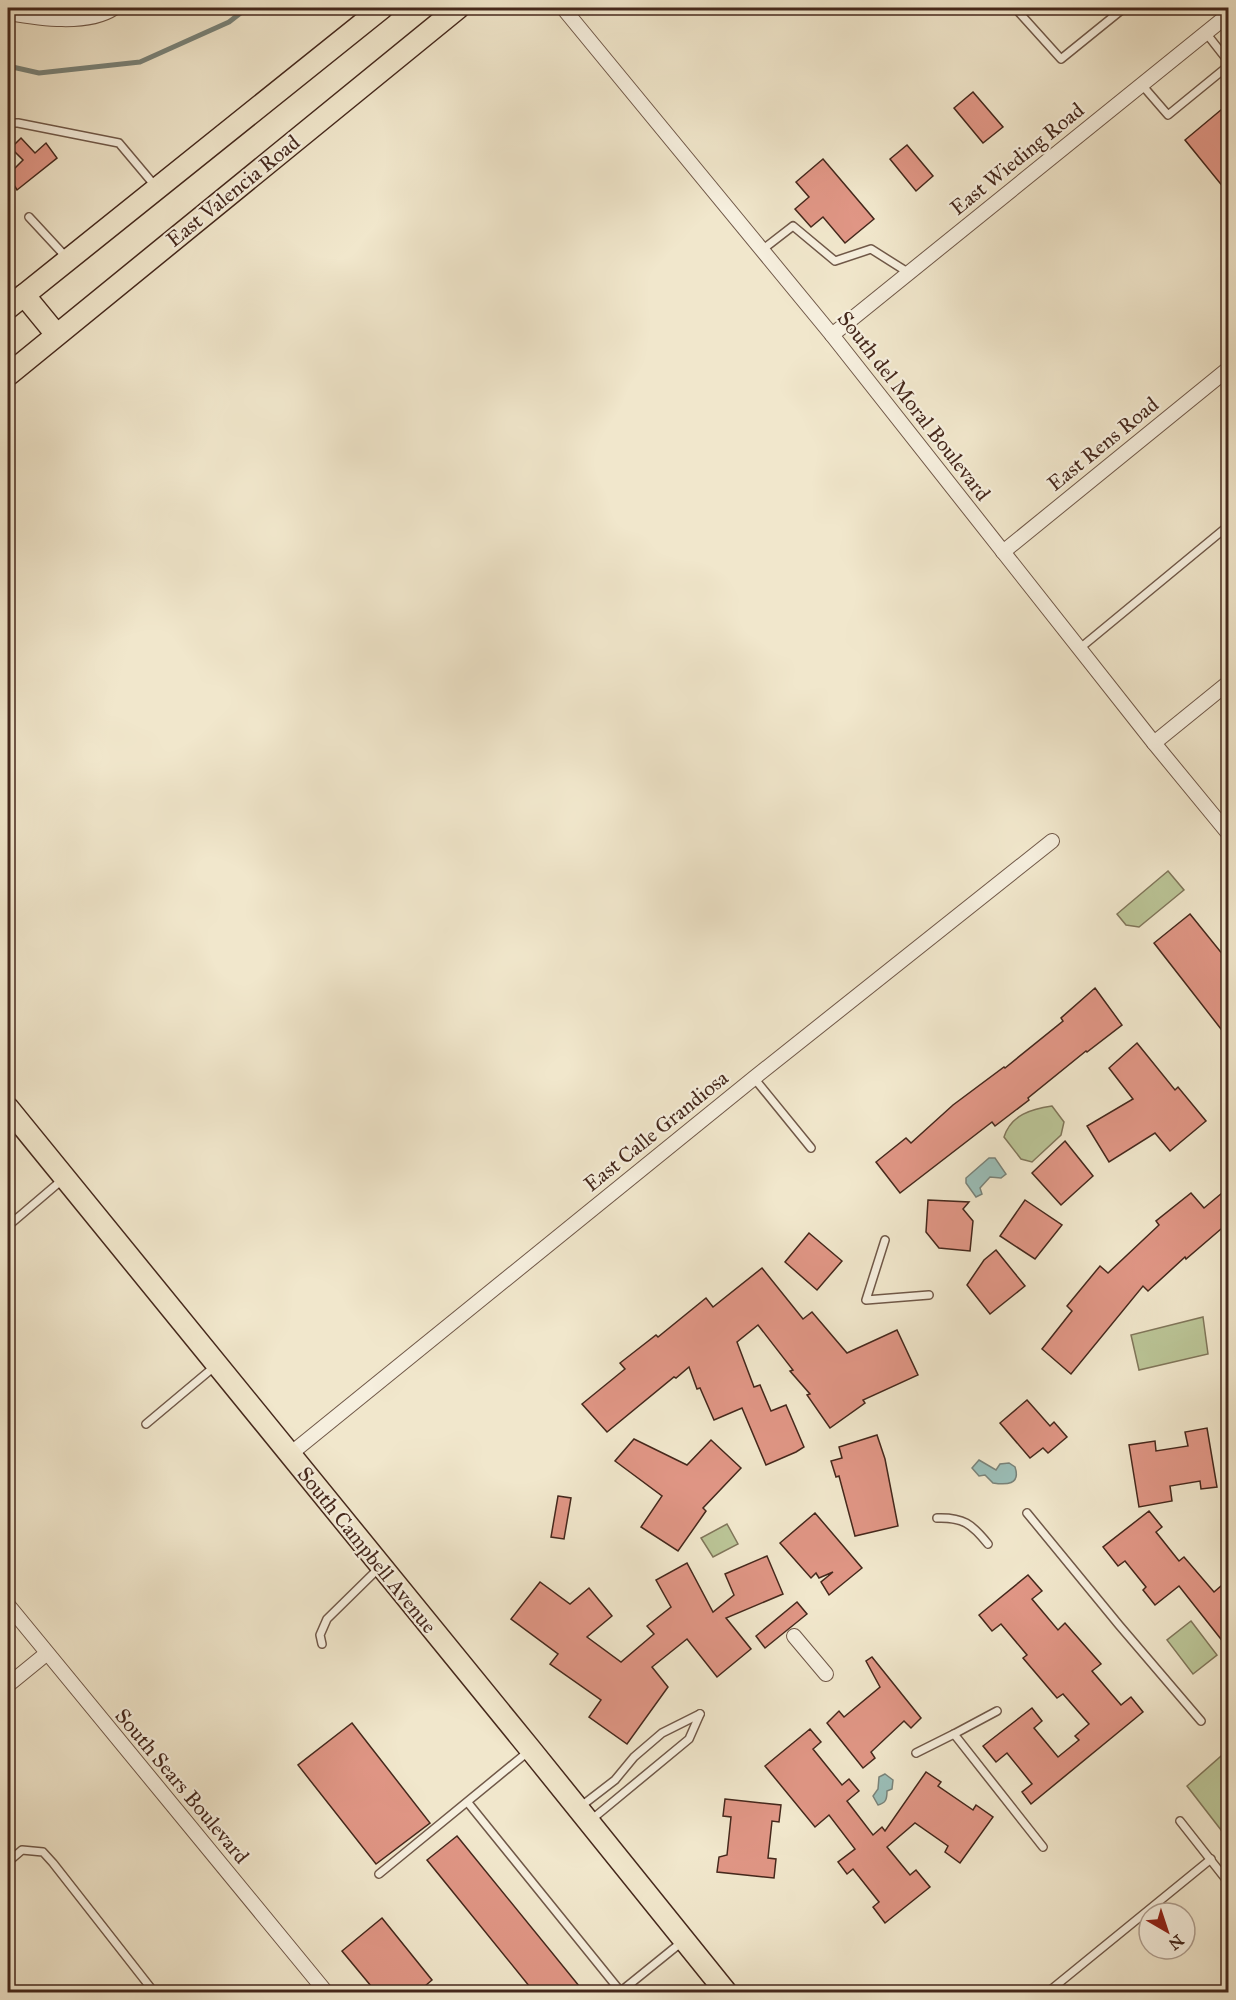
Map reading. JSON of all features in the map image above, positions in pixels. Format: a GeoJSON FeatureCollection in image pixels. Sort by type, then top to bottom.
{"type":"FeatureCollection","features":[{"type":"Feature","properties":{"kind":"main road"},"geometry":{"type":"LineString","coordinates":[[56,334],[16,301],[382,8]]}},
{"type":"Feature","properties":{"kind":"main road","name":"East Valencia Road"},"geometry":{"type":"LineString","coordinates":[[8,375],[458,8]]}},
{"type":"Feature","properties":{"kind":"main road","name":"South Campbell Avenue"},"geometry":{"type":"LineString","coordinates":[[8,1108],[726,1992]]}},
{"type":"Feature","properties":{"kind":"street"},"geometry":{"type":"LineString","coordinates":[[8,13],[42,19],[85,18],[114,8]]}},
{"type":"Feature","properties":{"kind":"street","name":"South del Moral Boulevard"},"geometry":{"type":"LineString","coordinates":[[563,8],[832,335],[1079,649],[1228,833]]}},
{"type":"Feature","properties":{"kind":"street","name":"East Wieding Road"},"geometry":{"type":"LineString","coordinates":[[832,335],[1228,15]]}},
{"type":"Feature","properties":{"kind":"street","name":"East Rens Road"},"geometry":{"type":"LineString","coordinates":[[1003,552],[1228,369]]}},
{"type":"Feature","properties":{"kind":"street"},"geometry":{"type":"LineString","coordinates":[[1154,743],[1228,683]]}},
{"type":"Feature","properties":{"kind":"street","name":"East Calle Grandiosa"},"geometry":{"type":"LineString","coordinates":[[289,1455],[754,1078],[1052,841]]}},
{"type":"Feature","properties":{"kind":"street","name":"South Sears Boulevard"},"geometry":{"type":"LineString","coordinates":[[8,1605],[326,1992]]}},
{"type":"Feature","properties":{"kind":"street"},"geometry":{"type":"LineString","coordinates":[[794,1636],[826,1674]]}},
{"type":"Feature","properties":{"kind":"street"},"geometry":{"type":"LineString","coordinates":[[8,1685],[46,1654]]}},
{"type":"Feature","properties":{"kind":"lane"},"geometry":{"type":"LineString","coordinates":[[1015,8],[1061,59],[1124,8]]}},
{"type":"Feature","properties":{"kind":"lane"},"geometry":{"type":"LineString","coordinates":[[1206,33],[1228,61]]}},
{"type":"Feature","properties":{"kind":"lane"},"geometry":{"type":"LineString","coordinates":[[1143,85],[1168,115],[1228,66]]}},
{"type":"Feature","properties":{"kind":"lane"},"geometry":{"type":"LineString","coordinates":[[8,123],[119,143],[156,187]]}},
{"type":"Feature","properties":{"kind":"lane"},"geometry":{"type":"LineString","coordinates":[[29,217],[68,259]]}},
{"type":"Feature","properties":{"kind":"lane"},"geometry":{"type":"LineString","coordinates":[[762,250],[793,226],[835,261],[871,249],[909,273]]}},
{"type":"Feature","properties":{"kind":"lane"},"geometry":{"type":"LineString","coordinates":[[1079,649],[1228,526]]}},
{"type":"Feature","properties":{"kind":"lane"},"geometry":{"type":"LineString","coordinates":[[754,1078],[810,1148]]}},
{"type":"Feature","properties":{"kind":"lane"},"geometry":{"type":"LineString","coordinates":[[8,1226],[64,1179]]}},
{"type":"Feature","properties":{"kind":"lane"},"geometry":{"type":"LineString","coordinates":[[885,1240],[866,1300],[929,1295]]}},
{"type":"Feature","properties":{"kind":"lane"},"geometry":{"type":"LineString","coordinates":[[146,1424],[216,1365]]}},
{"type":"Feature","properties":{"kind":"lane"},"geometry":{"type":"LineString","coordinates":[[1028,1513],[1201,1721]]}},
{"type":"Feature","properties":{"kind":"lane"},"geometry":{"type":"LineString","coordinates":[[937,1518],[952,1518],[971,1524],[988,1544]]}},
{"type":"Feature","properties":{"kind":"lane"},"geometry":{"type":"LineString","coordinates":[[322,1644],[320,1635],[327,1619],[380,1567]]}},
{"type":"Feature","properties":{"kind":"lane"},"geometry":{"type":"LineString","coordinates":[[916,1753],[997,1711]]}},
{"type":"Feature","properties":{"kind":"lane"},"geometry":{"type":"LineString","coordinates":[[700,1714],[689,1739],[584,1815],[634,1757],[662,1733],[700,1714]]}},
{"type":"Feature","properties":{"kind":"lane"},"geometry":{"type":"LineString","coordinates":[[954,1734],[1043,1847]]}},
{"type":"Feature","properties":{"kind":"lane"},"geometry":{"type":"LineString","coordinates":[[379,1874],[531,1750]]}},
{"type":"Feature","properties":{"kind":"lane"},"geometry":{"type":"LineString","coordinates":[[469,1804],[620,1992],[683,1941]]}},
{"type":"Feature","properties":{"kind":"lane"},"geometry":{"type":"LineString","coordinates":[[1180,1821],[1228,1882]]}},
{"type":"Feature","properties":{"kind":"lane"},"geometry":{"type":"LineString","coordinates":[[8,1862],[22,1850],[43,1852],[154,1992]]}},
{"type":"Feature","properties":{"kind":"lane"},"geometry":{"type":"LineString","coordinates":[[1048,1992],[1211,1860]]}},
{"type":"Feature","properties":{"kind":"lane"},"geometry":{"type":"LineString","coordinates":[[631,1984],[637,1992]]}},
{"type":"Feature","properties":{"kind":"green space"},"geometry":{"type":"Polygon","coordinates":[[[1168,871],[1184,890],[1139,927],[1126,925],[1117,914],[1168,871]]]}},
{"type":"Feature","properties":{"kind":"green space"},"geometry":{"type":"Polygon","coordinates":[[[1052,1106],[1064,1122],[1061,1135],[1032,1162],[1021,1159],[1004,1137],[1007,1129],[1023,1114],[1052,1106]]]}},
{"type":"Feature","properties":{"kind":"green space"},"geometry":{"type":"Polygon","coordinates":[[[1203,1317],[1208,1354],[1139,1370],[1131,1335],[1203,1317]]]}},
{"type":"Feature","properties":{"kind":"green space"},"geometry":{"type":"Polygon","coordinates":[[[727,1524],[738,1544],[713,1557],[701,1538],[727,1524]]]}},
{"type":"Feature","properties":{"kind":"green space"},"geometry":{"type":"Polygon","coordinates":[[[1191,1621],[1217,1655],[1193,1674],[1167,1640],[1191,1621]]]}},
{"type":"Feature","properties":{"kind":"green space"},"geometry":{"type":"Polygon","coordinates":[[[1228,1750],[1228,1839],[1187,1786],[1228,1750]]]}},
{"type":"Feature","properties":{"kind":"water"},"geometry":{"type":"Polygon","coordinates":[[[989,1158],[995,1158],[1006,1174],[1001,1178],[990,1177],[980,1188],[982,1194],[976,1197],[966,1183],[966,1178],[989,1158]]]}},
{"type":"Feature","properties":{"kind":"water"},"geometry":{"type":"Polygon","coordinates":[[[979,1460],[996,1470],[1000,1464],[1009,1463],[1015,1467],[1016,1477],[1007,1484],[993,1483],[985,1475],[979,1476],[972,1468],[979,1460]]]}},
{"type":"Feature","properties":{"kind":"water"},"geometry":{"type":"Polygon","coordinates":[[[885,1774],[893,1780],[892,1789],[887,1791],[884,1802],[878,1805],[873,1796],[878,1789],[879,1777],[885,1774]]]}},
{"type":"Feature","properties":{"kind":"building"},"geometry":{"type":"Polygon","coordinates":[[[973,92],[1003,127],[983,143],[954,108],[973,92]]]}},
{"type":"Feature","properties":{"kind":"building"},"geometry":{"type":"Polygon","coordinates":[[[1228,104],[1228,193],[1185,140],[1228,104]]]}},
{"type":"Feature","properties":{"kind":"building"},"geometry":{"type":"Polygon","coordinates":[[[21,138],[35,153],[46,143],[57,158],[17,190],[8,175],[23,160],[11,148],[21,138]]]}},
{"type":"Feature","properties":{"kind":"building"},"geometry":{"type":"Polygon","coordinates":[[[907,145],[933,176],[916,191],[890,159],[907,145]]]}},
{"type":"Feature","properties":{"kind":"building"},"geometry":{"type":"Polygon","coordinates":[[[823,159],[874,219],[845,243],[823,217],[811,227],[795,209],[809,197],[796,182],[823,159]]]}},
{"type":"Feature","properties":{"kind":"building"},"geometry":{"type":"Polygon","coordinates":[[[1190,914],[1228,961],[1228,1038],[1154,943],[1190,914]]]}},
{"type":"Feature","properties":{"kind":"building"},"geometry":{"type":"Polygon","coordinates":[[[1095,988],[1122,1025],[1086,1051],[995,1126],[992,1122],[900,1193],[876,1162],[906,1138],[911,1143],[953,1105],[1005,1068],[1063,1021],[1061,1018],[1095,988]]]}},
{"type":"Feature","properties":{"kind":"building"},"geometry":{"type":"Polygon","coordinates":[[[1137,1043],[1175,1090],[1178,1087],[1206,1121],[1170,1151],[1155,1133],[1109,1162],[1087,1126],[1133,1099],[1109,1068],[1137,1043]]]}},
{"type":"Feature","properties":{"kind":"building"},"geometry":{"type":"Polygon","coordinates":[[[1065,1141],[1093,1176],[1061,1205],[1032,1173],[1065,1141]]]}},
{"type":"Feature","properties":{"kind":"building"},"geometry":{"type":"Polygon","coordinates":[[[1228,1188],[1228,1223],[1186,1259],[1185,1257],[1148,1291],[1143,1286],[1071,1374],[1042,1349],[1072,1311],[1067,1306],[1100,1266],[1108,1273],[1159,1225],[1156,1221],[1191,1193],[1204,1208],[1228,1188]]]}},
{"type":"Feature","properties":{"kind":"building"},"geometry":{"type":"Polygon","coordinates":[[[928,1200],[969,1202],[963,1209],[973,1221],[970,1251],[939,1248],[926,1232],[928,1200]]]}},
{"type":"Feature","properties":{"kind":"building"},"geometry":{"type":"Polygon","coordinates":[[[1025,1200],[1062,1225],[1035,1259],[1000,1236],[1025,1200]]]}},
{"type":"Feature","properties":{"kind":"building"},"geometry":{"type":"Polygon","coordinates":[[[809,1233],[842,1261],[817,1290],[785,1262],[809,1233]]]}},
{"type":"Feature","properties":{"kind":"building"},"geometry":{"type":"Polygon","coordinates":[[[996,1250],[1025,1286],[990,1314],[967,1285],[984,1260],[996,1250]]]}},
{"type":"Feature","properties":{"kind":"building"},"geometry":{"type":"Polygon","coordinates":[[[762,1268],[803,1319],[812,1312],[847,1353],[897,1330],[918,1375],[863,1400],[865,1403],[830,1428],[807,1395],[810,1394],[790,1371],[793,1370],[758,1325],[737,1342],[754,1387],[760,1385],[771,1411],[786,1405],[804,1447],[766,1465],[742,1408],[714,1420],[700,1388],[697,1389],[689,1367],[607,1432],[582,1404],[625,1369],[620,1363],[656,1335],[658,1337],[706,1298],[713,1307],[762,1268]]]}},
{"type":"Feature","properties":{"kind":"building"},"geometry":{"type":"Polygon","coordinates":[[[1027,1400],[1050,1426],[1054,1422],[1067,1437],[1048,1453],[1043,1448],[1030,1458],[1000,1423],[1027,1400]]]}},
{"type":"Feature","properties":{"kind":"building"},"geometry":{"type":"Polygon","coordinates":[[[1207,1428],[1217,1487],[1201,1489],[1200,1481],[1170,1486],[1172,1501],[1139,1507],[1129,1445],[1155,1441],[1156,1451],[1188,1446],[1185,1432],[1207,1428]]]}},
{"type":"Feature","properties":{"kind":"building"},"geometry":{"type":"Polygon","coordinates":[[[877,1435],[885,1459],[898,1526],[855,1536],[839,1476],[836,1477],[831,1461],[842,1458],[839,1447],[877,1435]]]}},
{"type":"Feature","properties":{"kind":"building"},"geometry":{"type":"Polygon","coordinates":[[[634,1439],[687,1465],[711,1440],[741,1468],[703,1508],[706,1511],[678,1551],[641,1527],[662,1496],[615,1461],[634,1439]]]}},
{"type":"Feature","properties":{"kind":"building"},"geometry":{"type":"Polygon","coordinates":[[[558,1496],[571,1498],[564,1539],[551,1537],[558,1496]]]}},
{"type":"Feature","properties":{"kind":"building"},"geometry":{"type":"Polygon","coordinates":[[[1149,1511],[1162,1527],[1156,1532],[1179,1561],[1184,1557],[1214,1592],[1228,1580],[1228,1648],[1179,1586],[1155,1605],[1143,1590],[1146,1587],[1125,1561],[1118,1566],[1103,1547],[1149,1511]]]}},
{"type":"Feature","properties":{"kind":"building"},"geometry":{"type":"Polygon","coordinates":[[[815,1513],[862,1568],[829,1595],[821,1582],[833,1572],[819,1578],[816,1573],[811,1578],[780,1543],[815,1513]]]}},
{"type":"Feature","properties":{"kind":"building"},"geometry":{"type":"Polygon","coordinates":[[[767,1556],[783,1594],[726,1618],[751,1649],[717,1677],[687,1639],[652,1667],[668,1687],[627,1744],[589,1717],[601,1700],[550,1664],[558,1654],[511,1619],[540,1582],[570,1604],[589,1588],[612,1616],[587,1637],[621,1662],[654,1634],[647,1626],[671,1607],[656,1580],[687,1563],[713,1612],[734,1595],[725,1574],[767,1556]]]}},
{"type":"Feature","properties":{"kind":"building"},"geometry":{"type":"Polygon","coordinates":[[[1028,1575],[1042,1591],[1032,1599],[1058,1630],[1065,1623],[1101,1664],[1092,1671],[1121,1705],[1131,1697],[1143,1712],[1031,1804],[1022,1792],[1032,1784],[1007,1753],[996,1762],[983,1746],[1032,1708],[1042,1721],[1034,1728],[1058,1757],[1079,1740],[1075,1736],[1089,1724],[1063,1694],[1057,1698],[1023,1658],[1027,1655],[1001,1624],[992,1631],[979,1615],[1028,1575]]]}},
{"type":"Feature","properties":{"kind":"building"},"geometry":{"type":"Polygon","coordinates":[[[797,1602],[807,1614],[765,1648],[756,1636],[797,1602]]]}},
{"type":"Feature","properties":{"kind":"building"},"geometry":{"type":"Polygon","coordinates":[[[872,1657],[921,1718],[911,1728],[904,1721],[871,1752],[875,1758],[863,1768],[827,1723],[839,1711],[844,1717],[880,1687],[866,1661],[872,1657]]]}},
{"type":"Feature","properties":{"kind":"building"},"geometry":{"type":"Polygon","coordinates":[[[352,1723],[430,1823],[376,1864],[298,1765],[352,1723]]]}},
{"type":"Feature","properties":{"kind":"building"},"geometry":{"type":"Polygon","coordinates":[[[810,1729],[821,1742],[813,1749],[842,1785],[849,1779],[859,1791],[847,1801],[873,1835],[882,1827],[885,1831],[926,1772],[941,1782],[938,1786],[973,1810],[976,1805],[993,1817],[960,1863],[945,1852],[948,1846],[915,1823],[887,1847],[910,1875],[916,1870],[930,1887],[885,1923],[873,1907],[879,1902],[853,1869],[847,1874],[838,1862],[855,1849],[829,1815],[815,1827],[765,1766],[810,1729]]]}},
{"type":"Feature","properties":{"kind":"building"},"geometry":{"type":"Polygon","coordinates":[[[725,1799],[781,1805],[779,1822],[772,1821],[768,1858],[776,1859],[774,1878],[717,1872],[719,1857],[727,1855],[731,1817],[723,1816],[725,1799]]]}},
{"type":"Feature","properties":{"kind":"building"},"geometry":{"type":"Polygon","coordinates":[[[457,1836],[584,1992],[534,1992],[427,1860],[457,1836]]]}},
{"type":"Feature","properties":{"kind":"building"},"geometry":{"type":"Polygon","coordinates":[[[382,1918],[432,1980],[418,1992],[376,1992],[342,1951],[382,1918]]]}},
{"type":"Feature","properties":{"kind":"waterway"},"geometry":{"type":"LineString","coordinates":[[8,66],[39,73],[140,62],[229,22],[247,8]]}}]}
